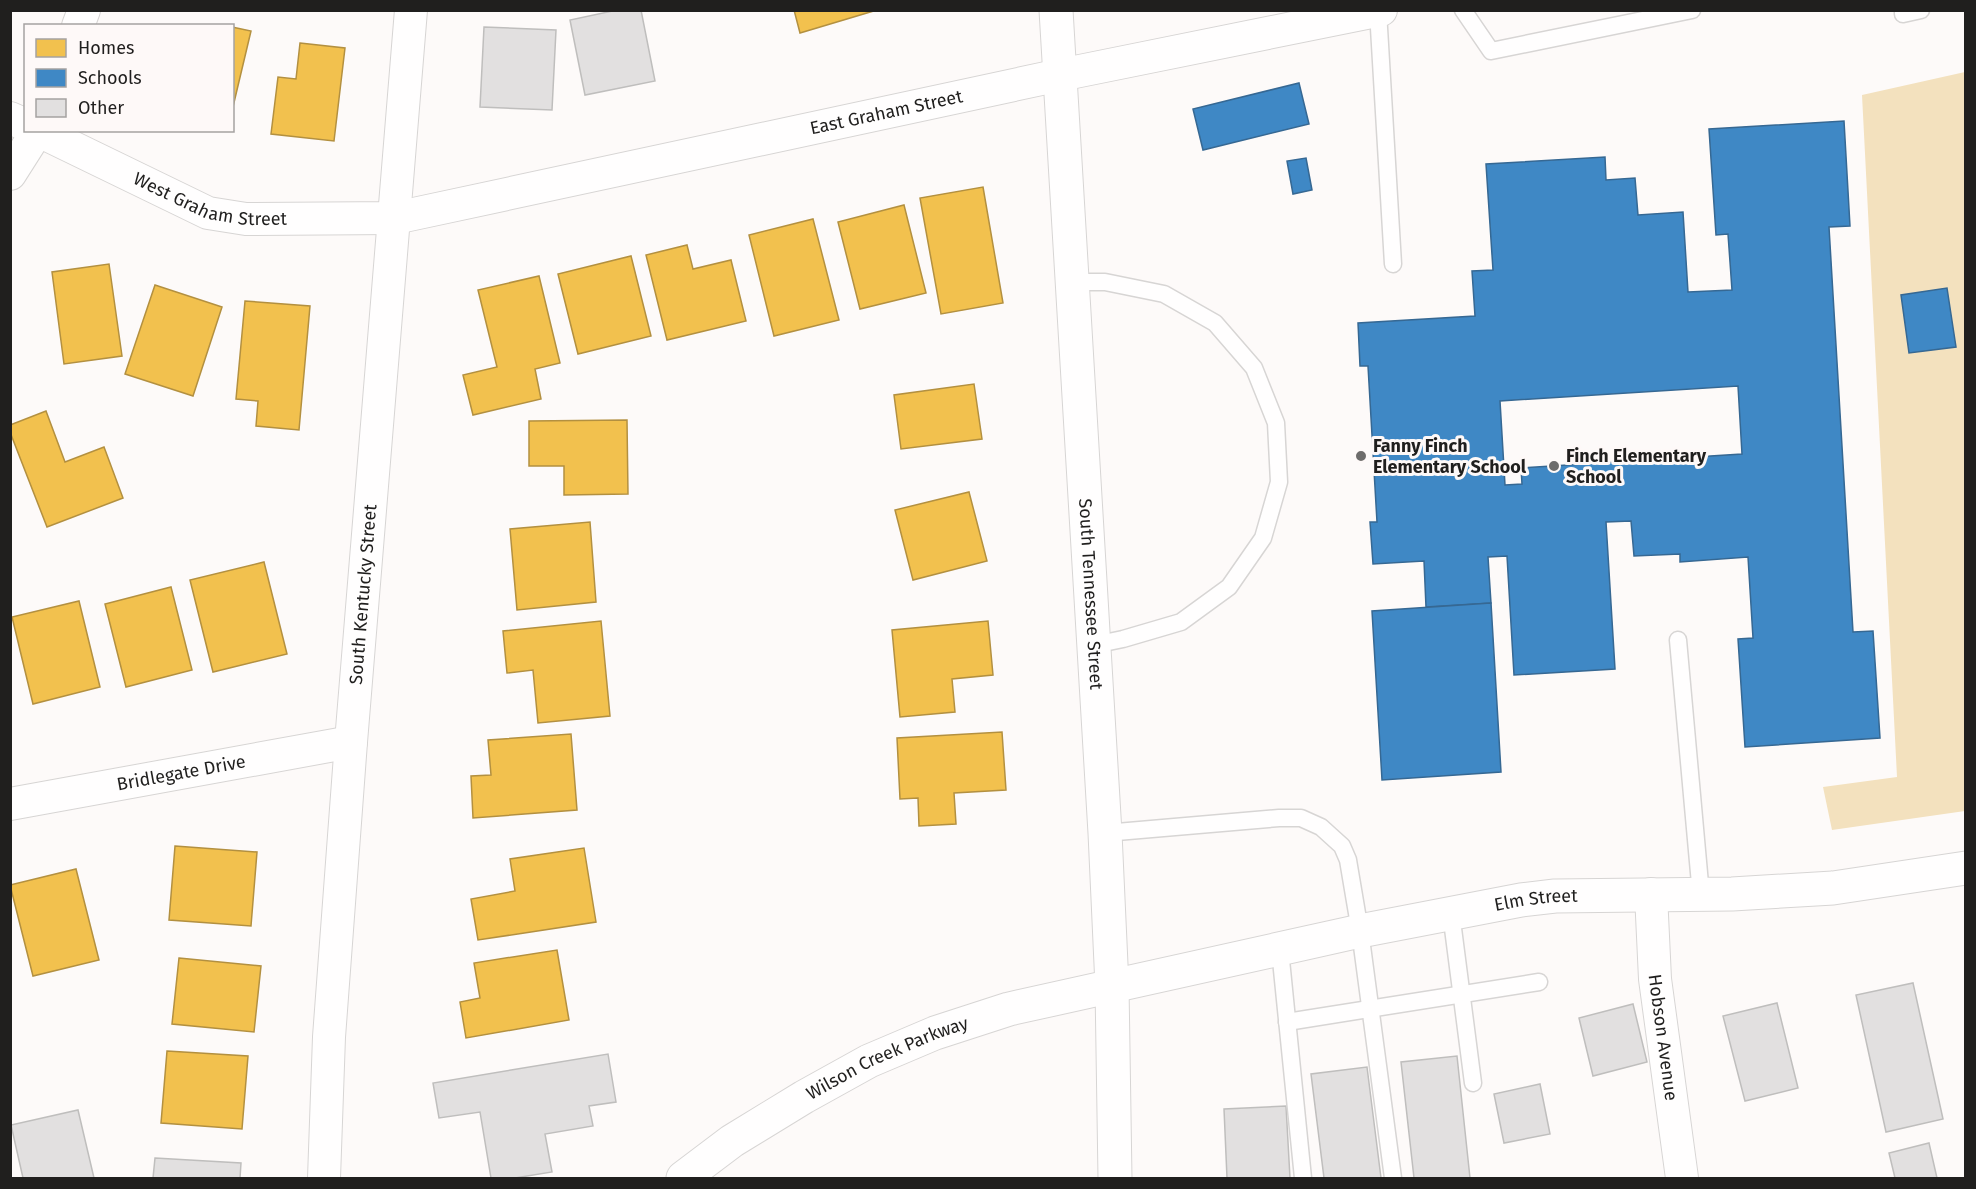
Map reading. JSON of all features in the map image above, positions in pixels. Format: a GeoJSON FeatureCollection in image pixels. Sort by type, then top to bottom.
{"type":"FeatureCollection","features":[{"type":"Feature","properties":{"kind":"main road","name":"South Tennessee Street"},"geometry":{"type":"LineString","coordinates":[[1056,10],[1105,833],[1112,986],[1115,1179]]}},
{"type":"Feature","properties":{"kind":"main road","name":"Elm Street"},"geometry":{"type":"LineString","coordinates":[[1112,986],[1360,931],[1521,900],[1555,896],[1701,895],[1833,888],[1965,868]]}},
{"type":"Feature","properties":{"kind":"main road","name":"Wilson Creek Parkway"},"geometry":{"type":"LineString","coordinates":[[682,1178],[759,1125],[869,1060],[971,1020],[1112,986]]}},
{"type":"Feature","properties":{"kind":"street","name":"South Kentucky Street"},"geometry":{"type":"LineString","coordinates":[[324,1179],[329,1037],[411,10]]}},
{"type":"Feature","properties":{"kind":"street","name":"East Graham Street"},"geometry":{"type":"LineString","coordinates":[[395,218],[1060,75],[1380,11]]}},
{"type":"Feature","properties":{"kind":"street"},"geometry":{"type":"LineString","coordinates":[[10,118],[24,124]]}},
{"type":"Feature","properties":{"kind":"street"},"geometry":{"type":"LineString","coordinates":[[10,174],[36,132]]}},
{"type":"Feature","properties":{"kind":"street","name":"West Graham Street"},"geometry":{"type":"LineString","coordinates":[[39,132],[208,213],[246,219],[395,218]]}},
{"type":"Feature","properties":{"kind":"street","name":"Bridlegate Drive"},"geometry":{"type":"LineString","coordinates":[[10,804],[351,742]]}},
{"type":"Feature","properties":{"kind":"street","name":"Hobson Avenue"},"geometry":{"type":"LineString","coordinates":[[1651,894],[1655,979],[1682,1179]]}},
{"type":"Feature","properties":{"kind":"lane"},"geometry":{"type":"LineString","coordinates":[[1463,10],[1491,51],[1692,10]]}},
{"type":"Feature","properties":{"kind":"lane"},"geometry":{"type":"LineString","coordinates":[[1903,10],[1903,14],[1921,10]]}},
{"type":"Feature","properties":{"kind":"lane"},"geometry":{"type":"LineString","coordinates":[[1380,11],[1393,264]]}},
{"type":"Feature","properties":{"kind":"lane"},"geometry":{"type":"LineString","coordinates":[[1073,282],[1105,282],[1164,294],[1215,323],[1254,368],[1276,423],[1279,482],[1263,538],[1229,587],[1181,622],[1124,639],[1094,645]]}},
{"type":"Feature","properties":{"kind":"lane"},"geometry":{"type":"LineString","coordinates":[[1678,640],[1701,895]]}},
{"type":"Feature","properties":{"kind":"lane"},"geometry":{"type":"LineString","coordinates":[[1105,833],[1301,818],[1321,827],[1342,846],[1348,860],[1360,931],[1393,1179]]}},
{"type":"Feature","properties":{"kind":"lane"},"geometry":{"type":"LineString","coordinates":[[1450,913],[1473,1083]]}},
{"type":"Feature","properties":{"kind":"lane"},"geometry":{"type":"LineString","coordinates":[[1280,950],[1303,1179]]}},
{"type":"Feature","properties":{"kind":"lane"},"geometry":{"type":"LineString","coordinates":[[1287,1022],[1539,982]]}},
{"type":"Feature","properties":{"kind":"shaded area"},"geometry":{"type":"Polygon","coordinates":[[[1965,72],[1965,811],[1832,830],[1823,787],[1897,777],[1862,95],[1965,72]]]}},
{"type":"Feature","properties":{"kind":"building: Homes"},"geometry":{"type":"Polygon","coordinates":[[[794,10],[877,10],[800,33],[794,10]]]}},
{"type":"Feature","properties":{"kind":"building: Homes"},"geometry":{"type":"Polygon","coordinates":[[[234,27],[251,31],[234,103],[234,27]]]}},
{"type":"Feature","properties":{"kind":"building: Homes"},"geometry":{"type":"Polygon","coordinates":[[[300,43],[345,48],[334,141],[271,134],[278,77],[296,79],[300,43]]]}},
{"type":"Feature","properties":{"kind":"building: Homes"},"geometry":{"type":"Polygon","coordinates":[[[983,187],[1003,303],[941,314],[920,198],[983,187]]]}},
{"type":"Feature","properties":{"kind":"building: Homes"},"geometry":{"type":"Polygon","coordinates":[[[904,205],[926,293],[860,309],[838,222],[904,205]]]}},
{"type":"Feature","properties":{"kind":"building: Homes"},"geometry":{"type":"Polygon","coordinates":[[[813,219],[839,320],[774,336],[749,235],[813,219]]]}},
{"type":"Feature","properties":{"kind":"building: Homes"},"geometry":{"type":"Polygon","coordinates":[[[687,245],[693,269],[731,260],[746,321],[667,340],[646,255],[687,245]]]}},
{"type":"Feature","properties":{"kind":"building: Homes"},"geometry":{"type":"Polygon","coordinates":[[[631,256],[651,336],[578,354],[558,274],[631,256]]]}},
{"type":"Feature","properties":{"kind":"building: Homes"},"geometry":{"type":"Polygon","coordinates":[[[109,264],[122,356],[64,364],[52,272],[109,264]]]}},
{"type":"Feature","properties":{"kind":"building: Homes"},"geometry":{"type":"Polygon","coordinates":[[[539,276],[560,363],[535,369],[541,399],[473,415],[463,375],[497,367],[478,290],[539,276]]]}},
{"type":"Feature","properties":{"kind":"building: Homes"},"geometry":{"type":"Polygon","coordinates":[[[155,285],[222,307],[193,396],[125,374],[155,285]]]}},
{"type":"Feature","properties":{"kind":"building: Homes"},"geometry":{"type":"Polygon","coordinates":[[[245,301],[310,306],[299,430],[256,426],[258,401],[236,399],[245,301]]]}},
{"type":"Feature","properties":{"kind":"building: Homes"},"geometry":{"type":"Polygon","coordinates":[[[974,384],[982,439],[901,449],[894,395],[974,384]]]}},
{"type":"Feature","properties":{"kind":"building: Homes"},"geometry":{"type":"Polygon","coordinates":[[[46,411],[65,462],[104,447],[123,498],[47,527],[10,432],[10,425],[46,411]]]}},
{"type":"Feature","properties":{"kind":"building: Homes"},"geometry":{"type":"Polygon","coordinates":[[[627,420],[628,494],[564,495],[564,466],[529,466],[529,421],[627,420]]]}},
{"type":"Feature","properties":{"kind":"building: Homes"},"geometry":{"type":"Polygon","coordinates":[[[969,492],[987,561],[913,580],[895,510],[969,492]]]}},
{"type":"Feature","properties":{"kind":"building: Homes"},"geometry":{"type":"Polygon","coordinates":[[[590,522],[596,602],[517,610],[510,529],[590,522]]]}},
{"type":"Feature","properties":{"kind":"building: Homes"},"geometry":{"type":"Polygon","coordinates":[[[264,562],[287,654],[213,672],[190,580],[264,562]]]}},
{"type":"Feature","properties":{"kind":"building: Homes"},"geometry":{"type":"Polygon","coordinates":[[[171,587],[192,670],[126,687],[105,604],[171,587]]]}},
{"type":"Feature","properties":{"kind":"building: Homes"},"geometry":{"type":"Polygon","coordinates":[[[79,601],[100,687],[33,704],[12,617],[79,601]]]}},
{"type":"Feature","properties":{"kind":"building: Homes"},"geometry":{"type":"Polygon","coordinates":[[[601,621],[610,716],[538,723],[533,670],[507,673],[503,631],[601,621]]]}},
{"type":"Feature","properties":{"kind":"building: Homes"},"geometry":{"type":"Polygon","coordinates":[[[988,621],[993,675],[952,679],[955,712],[900,717],[892,630],[988,621]]]}},
{"type":"Feature","properties":{"kind":"building: Homes"},"geometry":{"type":"Polygon","coordinates":[[[1002,732],[1006,790],[954,793],[956,824],[919,826],[918,798],[900,799],[897,738],[1002,732]]]}},
{"type":"Feature","properties":{"kind":"building: Homes"},"geometry":{"type":"Polygon","coordinates":[[[571,734],[577,810],[473,818],[471,776],[491,775],[488,740],[571,734]]]}},
{"type":"Feature","properties":{"kind":"building: Homes"},"geometry":{"type":"Polygon","coordinates":[[[175,846],[257,852],[251,926],[169,920],[175,846]]]}},
{"type":"Feature","properties":{"kind":"building: Homes"},"geometry":{"type":"Polygon","coordinates":[[[584,848],[596,922],[478,940],[471,899],[515,891],[510,859],[584,848]]]}},
{"type":"Feature","properties":{"kind":"building: Homes"},"geometry":{"type":"Polygon","coordinates":[[[76,869],[99,960],[33,976],[10,885],[76,869]]]}},
{"type":"Feature","properties":{"kind":"building: Homes"},"geometry":{"type":"Polygon","coordinates":[[[557,950],[569,1020],[466,1038],[460,1002],[480,998],[474,963],[557,950]]]}},
{"type":"Feature","properties":{"kind":"building: Homes"},"geometry":{"type":"Polygon","coordinates":[[[179,958],[261,966],[254,1032],[172,1024],[179,958]]]}},
{"type":"Feature","properties":{"kind":"building: Homes"},"geometry":{"type":"Polygon","coordinates":[[[167,1051],[248,1056],[242,1129],[161,1123],[167,1051]]]}},
{"type":"Feature","properties":{"kind":"building: Schools"},"geometry":{"type":"Polygon","coordinates":[[[1299,83],[1309,124],[1203,150],[1193,109],[1299,83]]]}},
{"type":"Feature","properties":{"kind":"building: Schools"},"geometry":{"type":"Polygon","coordinates":[[[1844,121],[1850,226],[1829,227],[1853,632],[1873,631],[1880,738],[1745,747],[1738,639],[1753,638],[1748,557],[1680,562],[1680,554],[1634,556],[1631,521],[1606,522],[1615,669],[1514,675],[1507,556],[1488,557],[1491,603],[1426,607],[1424,561],[1373,564],[1370,522],[1377,522],[1368,366],[1360,366],[1358,323],[1475,316],[1472,271],[1493,270],[1486,164],[1605,157],[1606,180],[1635,178],[1638,215],[1683,212],[1688,292],[1732,290],[1728,234],[1716,235],[1709,129],[1844,121]],[[1738,386],[1500,401],[1505,485],[1522,484],[1521,468],[1742,454],[1738,386]]]}},
{"type":"Feature","properties":{"kind":"building: Schools"},"geometry":{"type":"Polygon","coordinates":[[[1306,158],[1312,190],[1293,194],[1287,161],[1306,158]]]}},
{"type":"Feature","properties":{"kind":"building: Schools"},"geometry":{"type":"Polygon","coordinates":[[[1947,288],[1956,347],[1909,353],[1901,295],[1947,288]]]}},
{"type":"Feature","properties":{"kind":"building: Schools"},"geometry":{"type":"Polygon","coordinates":[[[1491,603],[1501,772],[1382,780],[1372,611],[1491,603]]]}},
{"type":"Feature","properties":{"kind":"building: Other"},"geometry":{"type":"Polygon","coordinates":[[[617,10],[641,10],[655,81],[585,95],[570,20],[617,10]]]}},
{"type":"Feature","properties":{"kind":"building: Other"},"geometry":{"type":"Polygon","coordinates":[[[484,27],[556,30],[552,110],[480,107],[484,27]]]}},
{"type":"Feature","properties":{"kind":"building: Other"},"geometry":{"type":"Polygon","coordinates":[[[1913,983],[1943,1119],[1886,1132],[1856,995],[1913,983]]]}},
{"type":"Feature","properties":{"kind":"building: Other"},"geometry":{"type":"Polygon","coordinates":[[[1777,1003],[1798,1088],[1745,1101],[1723,1016],[1777,1003]]]}},
{"type":"Feature","properties":{"kind":"building: Other"},"geometry":{"type":"Polygon","coordinates":[[[1633,1004],[1647,1062],[1593,1076],[1579,1018],[1633,1004]]]}},
{"type":"Feature","properties":{"kind":"building: Other"},"geometry":{"type":"Polygon","coordinates":[[[608,1054],[616,1102],[589,1106],[593,1126],[545,1134],[552,1172],[515,1178],[491,1178],[480,1112],[439,1118],[433,1083],[608,1054]]]}},
{"type":"Feature","properties":{"kind":"building: Other"},"geometry":{"type":"Polygon","coordinates":[[[1457,1056],[1470,1178],[1414,1178],[1401,1062],[1457,1056]]]}},
{"type":"Feature","properties":{"kind":"building: Other"},"geometry":{"type":"Polygon","coordinates":[[[1367,1067],[1381,1178],[1324,1178],[1311,1074],[1367,1067]]]}},
{"type":"Feature","properties":{"kind":"building: Other"},"geometry":{"type":"Polygon","coordinates":[[[1540,1084],[1550,1134],[1504,1143],[1494,1094],[1540,1084]]]}},
{"type":"Feature","properties":{"kind":"building: Other"},"geometry":{"type":"Polygon","coordinates":[[[1286,1106],[1290,1178],[1227,1178],[1224,1109],[1286,1106]]]}},
{"type":"Feature","properties":{"kind":"building: Other"},"geometry":{"type":"Polygon","coordinates":[[[78,1110],[94,1178],[23,1178],[11,1125],[78,1110]]]}},
{"type":"Feature","properties":{"kind":"building: Other"},"geometry":{"type":"Polygon","coordinates":[[[1929,1143],[1937,1178],[1895,1178],[1889,1153],[1929,1143]]]}},
{"type":"Feature","properties":{"kind":"building: Other"},"geometry":{"type":"Polygon","coordinates":[[[155,1158],[241,1163],[240,1178],[153,1178],[155,1158]]]}},
{"type":"Feature","properties":{"kind":"place","name":"Fanny Finch Elementary School"},"geometry":{"type":"Point","coordinates":[1361,456]}},
{"type":"Feature","properties":{"kind":"place","name":"Finch Elementary School"},"geometry":{"type":"Point","coordinates":[1554,466]}}]}
